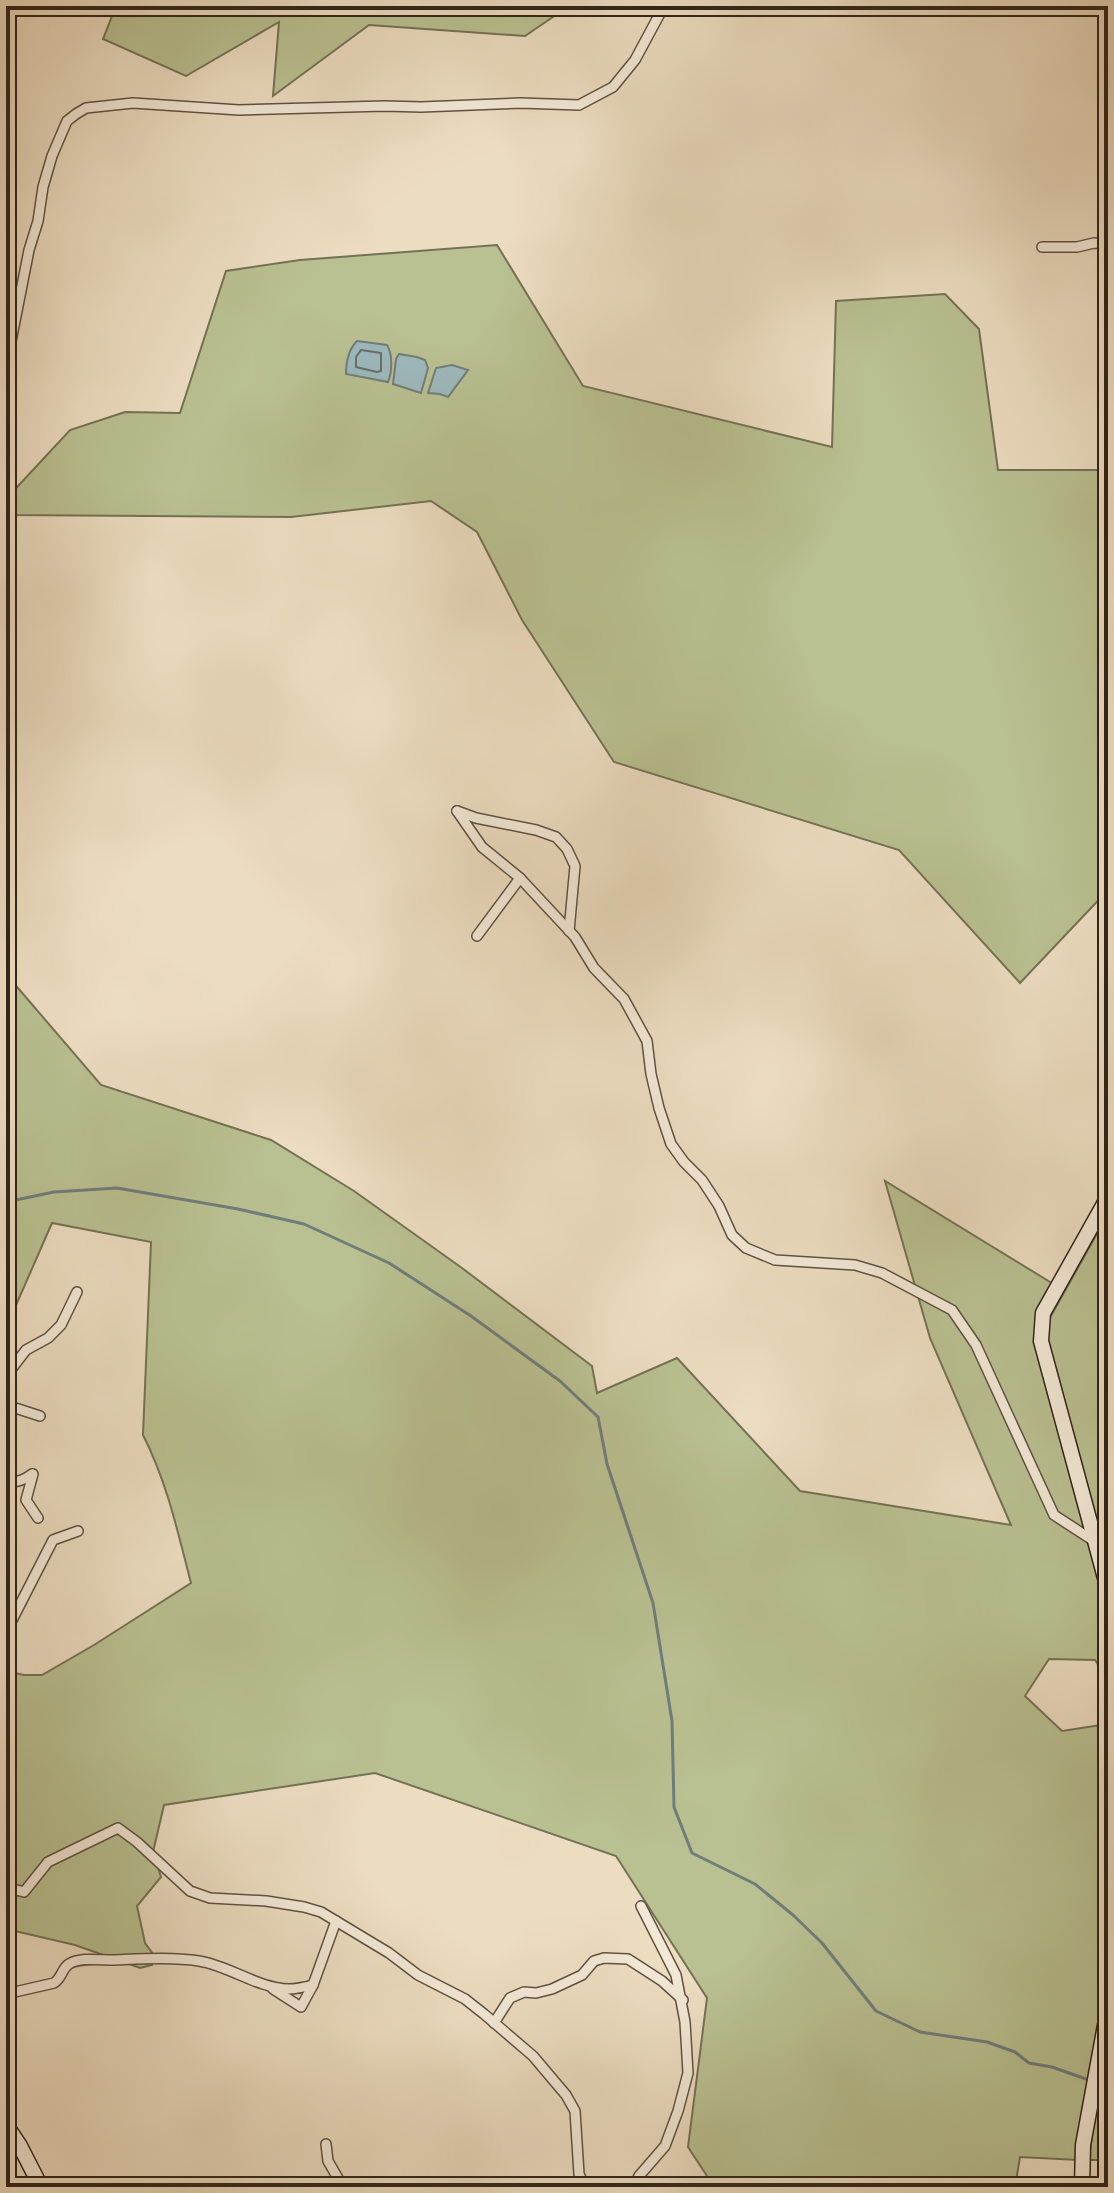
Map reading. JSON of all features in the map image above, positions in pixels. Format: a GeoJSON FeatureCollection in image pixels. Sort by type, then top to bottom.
{"type":"FeatureCollection","features":[{"type":"Feature","properties":{"kind":"street"},"geometry":{"type":"LineString","coordinates":[[6,367],[29,250],[52,156],[67,121],[86,108],[133,103],[239,110],[520,103],[579,105],[613,87],[635,60],[664,6]]}},
{"type":"Feature","properties":{"kind":"street"},"geometry":{"type":"LineString","coordinates":[[1042,247],[1108,244]]}},
{"type":"Feature","properties":{"kind":"street"},"geometry":{"type":"LineString","coordinates":[[569,931],[575,866],[567,849],[556,837],[457,811],[482,847],[520,878],[569,931],[575,937],[594,968],[624,999],[647,1041],[651,1074],[671,1144],[702,1180],[719,1206],[732,1235],[746,1248],[775,1260],[855,1265],[882,1273],[952,1310],[976,1345],[1054,1515],[1095,1542]]}},
{"type":"Feature","properties":{"kind":"street"},"geometry":{"type":"LineString","coordinates":[[477,936],[520,878]]}},
{"type":"Feature","properties":{"kind":"street"},"geometry":{"type":"LineString","coordinates":[[1108,1197],[1043,1313],[1041,1341],[1108,1589]]}},
{"type":"Feature","properties":{"kind":"street"},"geometry":{"type":"LineString","coordinates":[[6,1376],[26,1350],[48,1338],[61,1325],[77,1292]]}},
{"type":"Feature","properties":{"kind":"street"},"geometry":{"type":"LineString","coordinates":[[6,1405],[40,1416]]}},
{"type":"Feature","properties":{"kind":"street"},"geometry":{"type":"LineString","coordinates":[[6,1481],[24,1480],[33,1474],[26,1500],[38,1518]]}},
{"type":"Feature","properties":{"kind":"street"},"geometry":{"type":"LineString","coordinates":[[6,1632],[53,1540],[78,1531]]}},
{"type":"Feature","properties":{"kind":"street"},"geometry":{"type":"LineString","coordinates":[[6,1897],[17,1890],[24,1892],[48,1862],[118,1828],[198,1895],[223,1900],[266,1901],[321,1912],[389,1953],[418,1975],[465,1999],[533,2056],[566,2095],[575,2111],[579,2174],[585,2187]]}},
{"type":"Feature","properties":{"kind":"street"},"geometry":{"type":"LineString","coordinates":[[634,2187],[639,2176],[665,2146],[688,2073],[683,2000],[676,1975],[641,1906]]}},
{"type":"Feature","properties":{"kind":"street"},"geometry":{"type":"LineString","coordinates":[[6,1994],[54,1983],[69,1964],[95,1960],[160,1959],[211,1964],[271,1987],[301,2007],[313,1985],[336,1921]]}},
{"type":"Feature","properties":{"kind":"street"},"geometry":{"type":"LineString","coordinates":[[494,2023],[510,1998],[524,1992],[552,1989],[582,1975],[594,1961],[604,1958],[628,1959],[662,1981],[683,2000]]}},
{"type":"Feature","properties":{"kind":"street"},"geometry":{"type":"LineString","coordinates":[[271,1987],[291,1989],[313,1985]]}},
{"type":"Feature","properties":{"kind":"street"},"geometry":{"type":"LineString","coordinates":[[1082,2187],[1083,2145],[1108,2009]]}},
{"type":"Feature","properties":{"kind":"street"},"geometry":{"type":"LineString","coordinates":[[6,2125],[41,2187]]}},
{"type":"Feature","properties":{"kind":"street"},"geometry":{"type":"LineString","coordinates":[[326,2144],[328,2161],[343,2187]]}},
{"type":"Feature","properties":{"kind":"green space"},"geometry":{"type":"Polygon","coordinates":[[[116,6],[569,6],[525,36],[369,25],[273,96],[279,22],[186,76],[103,39],[116,6]]]}},
{"type":"Feature","properties":{"kind":"green space"},"geometry":{"type":"Polygon","coordinates":[[[497,245],[583,386],[832,447],[836,301],[945,294],[979,329],[998,470],[1108,470],[1108,890],[1020,983],[899,850],[614,762],[522,620],[477,532],[431,501],[291,517],[6,515],[6,499],[70,430],[125,412],[180,413],[226,271],[300,260],[497,245]]]}},
{"type":"Feature","properties":{"kind":"green space"},"geometry":{"type":"Polygon","coordinates":[[[6,974],[101,1085],[271,1140],[354,1191],[592,1366],[597,1393],[677,1358],[800,1491],[1011,1525],[930,1338],[885,1181],[1055,1285],[1040,1311],[1108,1603],[1108,1679],[1095,1660],[1049,1659],[1025,1696],[1062,1731],[1108,1724],[1108,1991],[1078,2160],[1020,2157],[1015,2187],[710,2187],[709,2179],[688,2147],[707,1998],[616,1856],[375,1773],[164,1805],[153,1852],[161,1877],[137,1906],[145,1943],[153,1954],[152,1965],[140,1968],[75,1945],[6,1929],[6,1671],[42,1675],[191,1583],[165,1489],[143,1435],[151,1242],[52,1223],[6,1328],[6,974]]]}},
{"type":"Feature","properties":{"kind":"green space"},"geometry":{"type":"Polygon","coordinates":[[[1108,1214],[1108,1566],[1043,1330],[1108,1214]]]}},
{"type":"Feature","properties":{"kind":"green space"},"geometry":{"type":"Polygon","coordinates":[[[1108,2059],[1108,2160],[1089,2160],[1096,2103],[1108,2059]]]}},
{"type":"Feature","properties":{"kind":"water"},"geometry":{"type":"Polygon","coordinates":[[[357,341],[387,345],[391,363],[388,382],[346,374],[348,356],[357,341]]]}},
{"type":"Feature","properties":{"kind":"water"},"geometry":{"type":"Polygon","coordinates":[[[399,354],[425,360],[428,368],[421,393],[393,384],[399,354]]]}},
{"type":"Feature","properties":{"kind":"water"},"geometry":{"type":"Polygon","coordinates":[[[452,365],[468,370],[448,397],[428,393],[436,368],[452,365]]]}},
{"type":"Feature","properties":{"kind":"waterway"},"geometry":{"type":"LineString","coordinates":[[6,1202],[54,1192],[117,1188],[304,1224],[389,1263],[471,1316],[560,1381],[598,1417],[607,1464],[653,1603],[672,1721],[674,1807],[692,1853],[755,1884],[793,1915],[822,1943],[876,2011],[920,2032],[987,2042],[1015,2052],[1029,2063],[1086,2079]]}}]}
